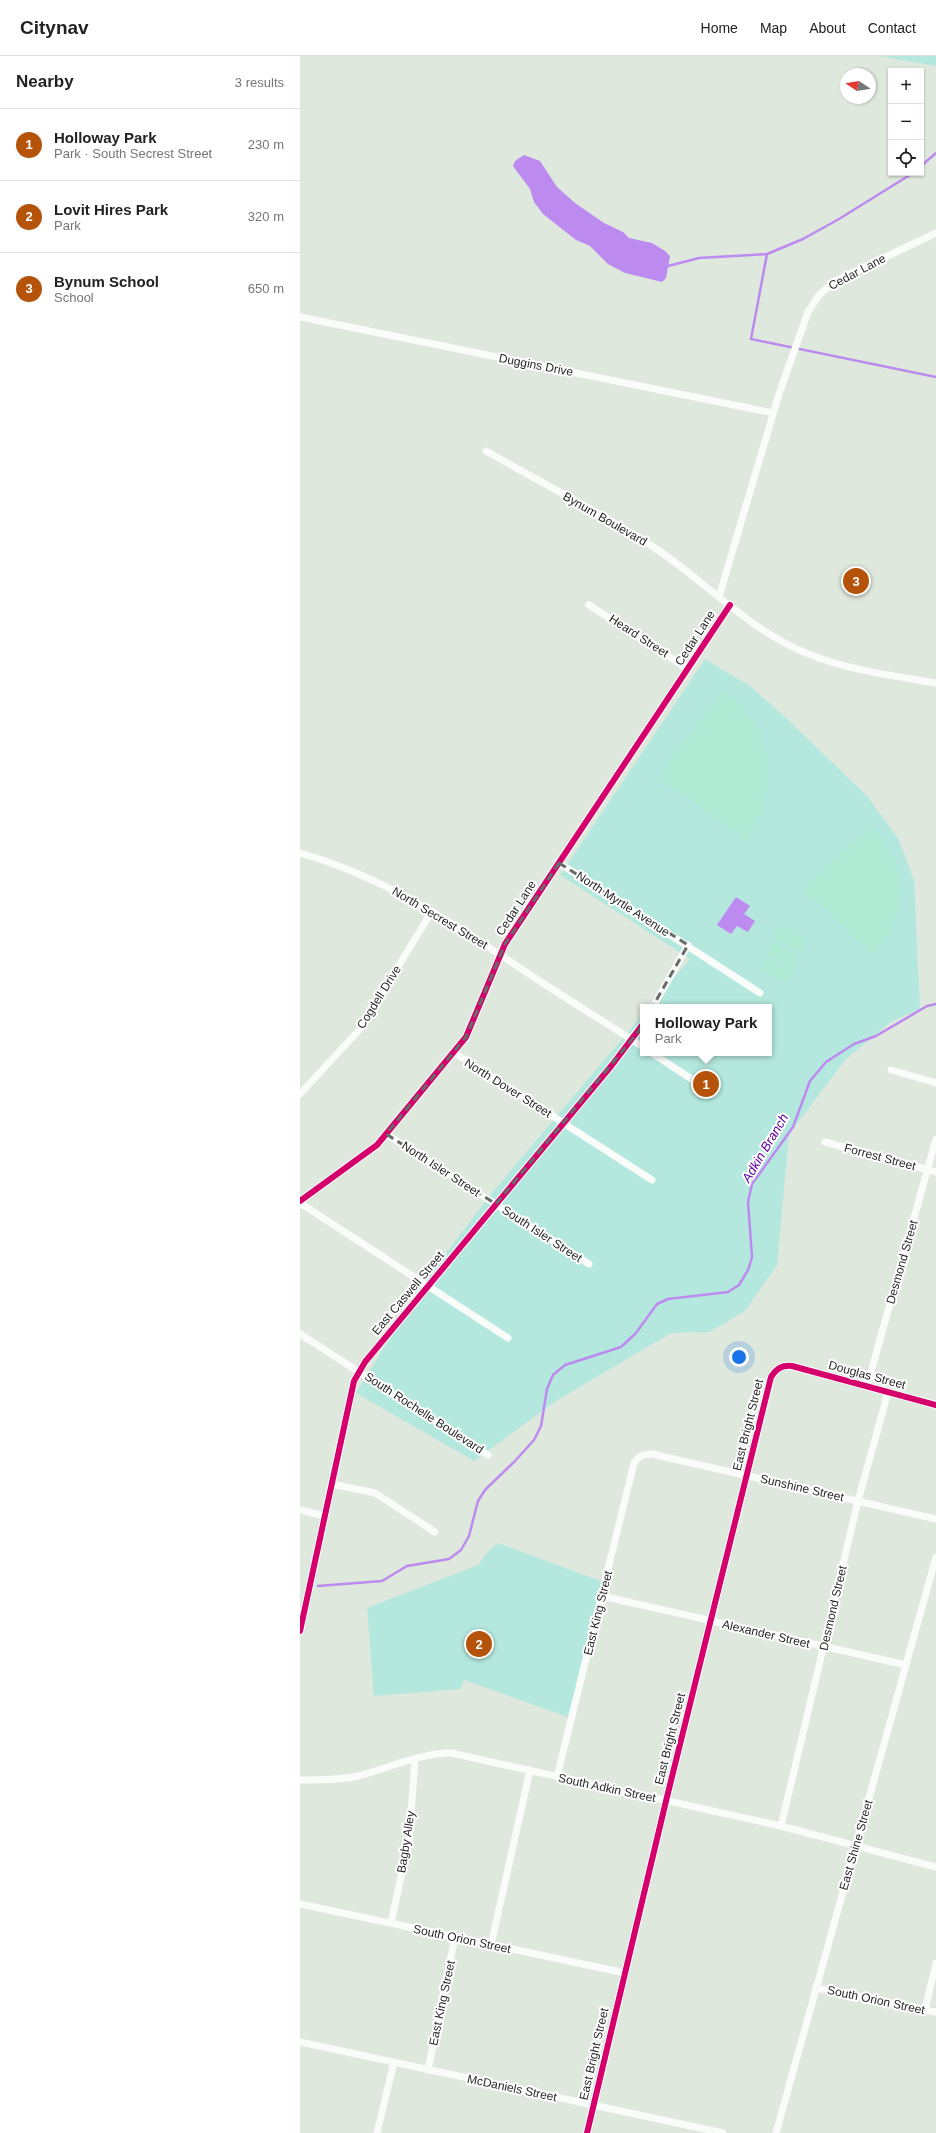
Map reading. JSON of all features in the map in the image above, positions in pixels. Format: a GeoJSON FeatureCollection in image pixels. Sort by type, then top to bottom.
{"type":"FeatureCollection","features":[{"type":"Feature","properties":{"kind":"street","name":"Cedar Lane"},"geometry":{"type":"LineString","coordinates":[[300,1202],[377,1145],[466,1037],[505,944],[730,604],[719,597],[773,413],[808,312],[819,294],[840,279],[936,233]]}},
{"type":"Feature","properties":{"kind":"street","name":"Duggins Drive"},"geometry":{"type":"LineString","coordinates":[[300,317],[773,413]]}},
{"type":"Feature","properties":{"kind":"street","name":"Bynum Boulevard"},"geometry":{"type":"LineString","coordinates":[[486,451],[656,549],[719,597]]}},
{"type":"Feature","properties":{"kind":"street"},"geometry":{"type":"LineString","coordinates":[[730,604],[765,631],[806,654],[839,664],[936,683]]}},
{"type":"Feature","properties":{"kind":"street","name":"Heard Street"},"geometry":{"type":"LineString","coordinates":[[589,605],[688,669]]}},
{"type":"Feature","properties":{"kind":"street","name":"North Secrest Street"},"geometry":{"type":"LineString","coordinates":[[300,853],[357,872],[399,892],[432,911],[640,1045]]}},
{"type":"Feature","properties":{"kind":"street","name":"North Myrtle Avenue"},"geometry":{"type":"LineString","coordinates":[[559,863],[688,945],[760,993]]}},
{"type":"Feature","properties":{"kind":"street","name":"Cogdell Drive"},"geometry":{"type":"LineString","coordinates":[[300,1094],[360,1029],[432,911]]}},
{"type":"Feature","properties":{"kind":"street"},"geometry":{"type":"LineString","coordinates":[[655,1004],[688,945]]}},
{"type":"Feature","properties":{"kind":"street","name":"East Caswell Street"},"geometry":{"type":"LineString","coordinates":[[300,1631],[354,1381],[365,1362],[564,1123],[640,1028]]}},
{"type":"Feature","properties":{"kind":"street","name":"North Dover Street"},"geometry":{"type":"LineString","coordinates":[[453,1052],[652,1180]]}},
{"type":"Feature","properties":{"kind":"street"},"geometry":{"type":"LineString","coordinates":[[657,1056],[699,1084]]}},
{"type":"Feature","properties":{"kind":"street"},"geometry":{"type":"LineString","coordinates":[[890,1070],[936,1083]]}},
{"type":"Feature","properties":{"kind":"street","name":"North Isler Street"},"geometry":{"type":"LineString","coordinates":[[386,1134],[496,1204]]}},
{"type":"Feature","properties":{"kind":"street","name":"Desmond Street"},"geometry":{"type":"LineString","coordinates":[[867,1386],[936,1139]]}},
{"type":"Feature","properties":{"kind":"street","name":"Forrest Street"},"geometry":{"type":"LineString","coordinates":[[825,1142],[936,1172]]}},
{"type":"Feature","properties":{"kind":"street"},"geometry":{"type":"LineString","coordinates":[[300,1202],[508,1338]]}},
{"type":"Feature","properties":{"kind":"street","name":"South Isler Street"},"geometry":{"type":"LineString","coordinates":[[496,1204],[589,1264]]}},
{"type":"Feature","properties":{"kind":"street","name":"South Rochelle Boulevard"},"geometry":{"type":"LineString","coordinates":[[300,1334],[488,1455]]}},
{"type":"Feature","properties":{"kind":"street","name":"East Bright Street"},"geometry":{"type":"LineString","coordinates":[[587,2133],[666,1801],[771,1377],[776,1369],[785,1365],[792,1366]]}},
{"type":"Feature","properties":{"kind":"street","name":"Douglas Street"},"geometry":{"type":"LineString","coordinates":[[792,1366],[936,1405]]}},
{"type":"Feature","properties":{"kind":"street","name":"Desmond Street"},"geometry":{"type":"LineString","coordinates":[[781,1826],[858,1501],[888,1392]]}},
{"type":"Feature","properties":{"kind":"street","name":"Sunshine Street"},"geometry":{"type":"LineString","coordinates":[[644,1454],[747,1475],[936,1519]]}},
{"type":"Feature","properties":{"kind":"street","name":"East King Street"},"geometry":{"type":"LineString","coordinates":[[557,1777],[634,1463],[644,1454]]}},
{"type":"Feature","properties":{"kind":"street"},"geometry":{"type":"LineString","coordinates":[[332,1484],[375,1493],[435,1532]]}},
{"type":"Feature","properties":{"kind":"street"},"geometry":{"type":"LineString","coordinates":[[300,1510],[325,1516]]}},
{"type":"Feature","properties":{"kind":"street","name":"East Shine Street"},"geometry":{"type":"LineString","coordinates":[[776,2133],[936,1557]]}},
{"type":"Feature","properties":{"kind":"street","name":"Alexander Street"},"geometry":{"type":"LineString","coordinates":[[602,1596],[824,1648],[906,1665]]}},
{"type":"Feature","properties":{"kind":"street","name":"South Adkin Street"},"geometry":{"type":"LineString","coordinates":[[300,1780],[334,1780],[356,1776],[443,1752],[781,1826],[856,1844],[936,1867]]}},
{"type":"Feature","properties":{"kind":"street","name":"Bagby Alley"},"geometry":{"type":"LineString","coordinates":[[391,1924],[409,1840],[415,1760]]}},
{"type":"Feature","properties":{"kind":"street"},"geometry":{"type":"LineString","coordinates":[[491,1945],[530,1770]]}},
{"type":"Feature","properties":{"kind":"street","name":"South Orion Street"},"geometry":{"type":"LineString","coordinates":[[300,1904],[625,1973]]}},
{"type":"Feature","properties":{"kind":"street","name":"East King Street"},"geometry":{"type":"LineString","coordinates":[[428,2070],[455,1937]]}},
{"type":"Feature","properties":{"kind":"street"},"geometry":{"type":"LineString","coordinates":[[925,2010],[936,1963]]}},
{"type":"Feature","properties":{"kind":"street","name":"South Orion Street"},"geometry":{"type":"LineString","coordinates":[[816,1988],[936,2012]]}},
{"type":"Feature","properties":{"kind":"street","name":"McDaniels Street"},"geometry":{"type":"LineString","coordinates":[[300,2042],[723,2133]]}},
{"type":"Feature","properties":{"kind":"street"},"geometry":{"type":"LineString","coordinates":[[377,2133],[394,2062]]}},
{"type":"Feature","properties":{"kind":"highlighted area"},"geometry":{"type":"Polygon","coordinates":[[[559,863],[688,945],[638,1032],[496,1204],[386,1134],[466,1037],[505,944],[559,863]]]}},
{"type":"Feature","properties":{"kind":"shaded area"},"geometry":{"type":"Polygon","coordinates":[[[879,56],[936,56],[936,66],[879,56]]]}},
{"type":"Feature","properties":{"kind":"shaded area"},"geometry":{"type":"Polygon","coordinates":[[[524,155],[540,161],[557,187],[575,203],[604,223],[623,232],[629,238],[652,243],[665,251],[670,256],[666,278],[662,282],[625,273],[608,264],[590,246],[576,240],[543,214],[534,202],[530,189],[513,166],[515,161],[524,155]]]}},
{"type":"Feature","properties":{"kind":"shaded area"},"geometry":{"type":"Polygon","coordinates":[[[705,659],[750,686],[784,716],[867,796],[898,838],[914,880],[920,1009],[891,1022],[846,1059],[789,1134],[777,1265],[745,1311],[709,1332],[671,1333],[556,1401],[474,1461],[356,1393],[421,1286],[491,1194],[640,1018],[640,1056],[772,1056],[772,1004],[652,1004],[690,959],[560,875],[705,659]]]}},
{"type":"Feature","properties":{"kind":"shaded area"},"geometry":{"type":"Polygon","coordinates":[[[736,897],[750,906],[744,914],[755,921],[748,932],[737,926],[731,934],[717,925],[736,897]]]}},
{"type":"Feature","properties":{"kind":"shaded area"},"geometry":{"type":"Polygon","coordinates":[[[498,1543],[606,1583],[568,1717],[464,1680],[461,1689],[374,1696],[367,1608],[478,1565],[487,1553],[498,1543]]]}},
{"type":"Feature","properties":{"kind":"green space"},"geometry":{"type":"Polygon","coordinates":[[[723,691],[740,706],[753,722],[762,740],[767,760],[768,780],[765,800],[758,820],[747,839],[661,780],[660,773],[723,691]]]}},
{"type":"Feature","properties":{"kind":"green space"},"geometry":{"type":"Polygon","coordinates":[[[871,826],[884,843],[895,862],[899,874],[900,899],[898,912],[888,936],[871,954],[822,905],[806,894],[807,886],[871,826]]]}},
{"type":"Feature","properties":{"kind":"green space"},"geometry":{"type":"Polygon","coordinates":[[[780,927],[806,939],[801,951],[775,939],[780,927]]]}},
{"type":"Feature","properties":{"kind":"green space"},"geometry":{"type":"Polygon","coordinates":[[[773,943],[799,955],[793,966],[768,954],[773,943]]]}},
{"type":"Feature","properties":{"kind":"green space"},"geometry":{"type":"Polygon","coordinates":[[[766,958],[792,970],[786,982],[760,970],[766,958]]]}},
{"type":"Feature","properties":{"kind":"waterway"},"geometry":{"type":"LineString","coordinates":[[924,163],[936,153]]}},
{"type":"Feature","properties":{"kind":"waterway"},"geometry":{"type":"LineString","coordinates":[[668,266],[699,258],[767,254],[803,239],[839,219],[908,176]]}},
{"type":"Feature","properties":{"kind":"waterway"},"geometry":{"type":"LineString","coordinates":[[767,254],[751,339],[936,377]]}},
{"type":"Feature","properties":{"kind":"waterway","name":"Adkin Branch"},"geometry":{"type":"LineString","coordinates":[[318,1586],[382,1581],[407,1566],[449,1559],[461,1550],[469,1536],[478,1501],[485,1490],[534,1440],[541,1426],[547,1389],[553,1375],[565,1365],[621,1347],[636,1333],[657,1304],[668,1299],[728,1292],[739,1285],[748,1270],[752,1257],[748,1202],[752,1184],[793,1127],[810,1081],[826,1062],[854,1044],[876,1036],[927,1006],[936,1004]]}},
{"type":"Feature","properties":{"kind":"cycle path"},"geometry":{"type":"LineString","coordinates":[[300,1201],[377,1145],[466,1037],[505,944],[730,605]]}},
{"type":"Feature","properties":{"kind":"cycle path"},"geometry":{"type":"LineString","coordinates":[[300,1631],[354,1381],[365,1362],[612,1065],[640,1028]]}},
{"type":"Feature","properties":{"kind":"cycle path"},"geometry":{"type":"LineString","coordinates":[[587,2133],[666,1801],[771,1377],[775,1371],[780,1368],[792,1366],[936,1405]]}},
{"type":"Feature","properties":{"kind":"place","name":"Bynum School"},"geometry":{"type":"Point","coordinates":[856,581]}},
{"type":"Feature","properties":{"kind":"place","name":"Holloway Park"},"geometry":{"type":"Point","coordinates":[706,1084]}},
{"type":"Feature","properties":{"kind":"place","name":"Lovit Hires Park"},"geometry":{"type":"Point","coordinates":[479,1644]}}]}
